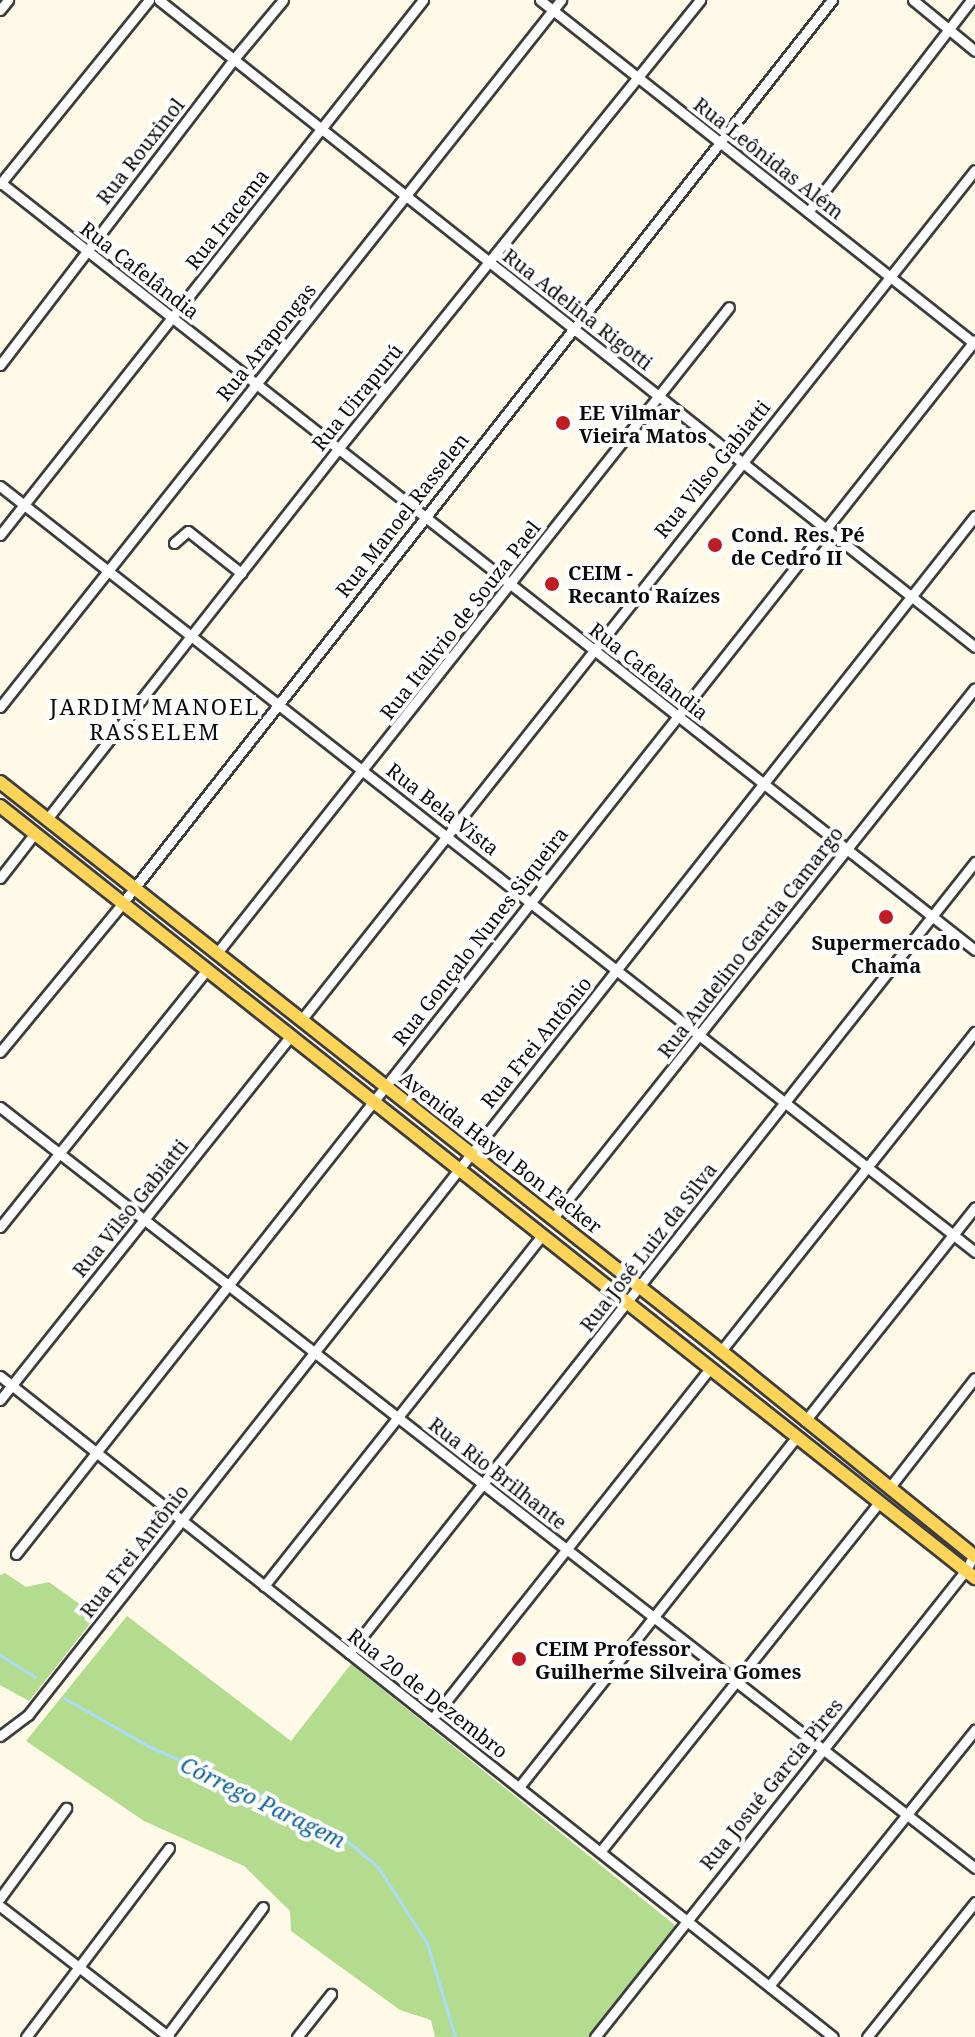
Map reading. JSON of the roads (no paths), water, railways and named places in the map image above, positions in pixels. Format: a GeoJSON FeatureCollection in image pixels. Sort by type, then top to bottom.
{"type":"FeatureCollection","features":[{"type":"Feature","properties":{"kind":"main road","name":"Avenida Hayel Bon Facker"},"geometry":{"type":"LineString","coordinates":[[0,782],[721,1351],[974,1555]]}},
{"type":"Feature","properties":{"kind":"main road","name":"Avenida Hayel Bon Facker"},"geometry":{"type":"LineString","coordinates":[[0,806],[205,972],[970,1574]]}},
{"type":"Feature","properties":{"kind":"street"},"geometry":{"type":"LineString","coordinates":[[0,10],[8,0]]}},
{"type":"Feature","properties":{"kind":"street"},"geometry":{"type":"LineString","coordinates":[[0,183],[149,0]]}},
{"type":"Feature","properties":{"kind":"street","name":"Rua Adelina Rigotti"},"geometry":{"type":"LineString","coordinates":[[159,0],[975,647]]}},
{"type":"Feature","properties":{"kind":"street","name":"Rua Rouxinol"},"geometry":{"type":"LineString","coordinates":[[0,365],[233,60],[283,0]]}},
{"type":"Feature","properties":{"kind":"street","name":"Rua Iracema"},"geometry":{"type":"LineString","coordinates":[[0,535],[423,0]]}},
{"type":"Feature","properties":{"kind":"street","name":"Rua Leônidas Além"},"geometry":{"type":"LineString","coordinates":[[540,0],[974,342]]}},
{"type":"Feature","properties":{"kind":"street","name":"Rua Arapongas"},"geometry":{"type":"LineString","coordinates":[[0,707],[561,0]]}},
{"type":"Feature","properties":{"kind":"street","name":"Rua Uirapurú"},"geometry":{"type":"LineString","coordinates":[[47,819],[338,449],[700,0]]}},
{"type":"Feature","properties":{"kind":"street","name":"Rua Manoel Rasselen"},"geometry":{"type":"LineString","coordinates":[[0,1052],[121,905],[832,0]]}},
{"type":"Feature","properties":{"kind":"street"},"geometry":{"type":"LineString","coordinates":[[913,0],[975,51]]}},
{"type":"Feature","properties":{"kind":"street"},"geometry":{"type":"LineString","coordinates":[[808,212],[971,0]]}},
{"type":"Feature","properties":{"kind":"street","name":"Rua Vilso Gabiatti"},"geometry":{"type":"LineString","coordinates":[[302,1019],[741,461],[892,279],[975,170]]}},
{"type":"Feature","properties":{"kind":"street","name":"Rua Cafelândia"},"geometry":{"type":"LineString","coordinates":[[0,183],[975,950]]}},
{"type":"Feature","properties":{"kind":"street","name":"Rua Italivio de Souza Pael"},"geometry":{"type":"LineString","coordinates":[[217,953],[729,307]]}},
{"type":"Feature","properties":{"kind":"street","name":"Rua Gonçalo Nunes Siqueira"},"geometry":{"type":"LineString","coordinates":[[16,1554],[974,342]]}},
{"type":"Feature","properties":{"kind":"street","name":"Rua Bela Vista"},"geometry":{"type":"LineString","coordinates":[[0,486],[869,1165],[975,1252]]}},
{"type":"Feature","properties":{"kind":"street","name":"Rua Frei Antônio"},"geometry":{"type":"LineString","coordinates":[[0,1736],[28,1715],[975,516]]}},
{"type":"Feature","properties":{"kind":"street"},"geometry":{"type":"LineString","coordinates":[[174,543],[188,531],[241,573]]}},
{"type":"Feature","properties":{"kind":"street","name":"Rua Audelino Garcia Camargo"},"geometry":{"type":"LineString","coordinates":[[553,1218],[975,688]]}},
{"type":"Feature","properties":{"kind":"street"},"geometry":{"type":"LineString","coordinates":[[0,878],[35,833]]}},
{"type":"Feature","properties":{"kind":"street","name":"Rua José Luiz da Silva"},"geometry":{"type":"LineString","coordinates":[[349,1653],[975,862]]}},
{"type":"Feature","properties":{"kind":"street"},"geometry":{"type":"LineString","coordinates":[[0,1227],[205,972]]}},
{"type":"Feature","properties":{"kind":"street"},"geometry":{"type":"LineString","coordinates":[[721,1351],[975,1032]]}},
{"type":"Feature","properties":{"kind":"street","name":"Rua Vilso Gabiatti"},"geometry":{"type":"LineString","coordinates":[[0,1400],[289,1038]]}},
{"type":"Feature","properties":{"kind":"street","name":"Rua Rio Brilhante"},"geometry":{"type":"LineString","coordinates":[[0,1107],[975,1868]]}},
{"type":"Feature","properties":{"kind":"street"},"geometry":{"type":"LineString","coordinates":[[805,1421],[975,1207]]}},
{"type":"Feature","properties":{"kind":"street"},"geometry":{"type":"LineString","coordinates":[[264,1586],[541,1236]]}},
{"type":"Feature","properties":{"kind":"street"},"geometry":{"type":"LineString","coordinates":[[432,1719],[709,1369]]}},
{"type":"Feature","properties":{"kind":"street","name":"Rua 20 de Dezembro"},"geometry":{"type":"LineString","coordinates":[[0,1376],[833,2037]]}},
{"type":"Feature","properties":{"kind":"street"},"geometry":{"type":"LineString","coordinates":[[890,1487],[975,1378]]}},
{"type":"Feature","properties":{"kind":"street"},"geometry":{"type":"LineString","coordinates":[[519,1787],[796,1437]]}},
{"type":"Feature","properties":{"kind":"street"},"geometry":{"type":"LineString","coordinates":[[600,1852],[879,1503]]}},
{"type":"Feature","properties":{"kind":"street","name":"Rua Josué Garcia Pires"},"geometry":{"type":"LineString","coordinates":[[595,2037],[822,1750],[970,1574],[974,1555]]}},
{"type":"Feature","properties":{"kind":"street"},"geometry":{"type":"LineString","coordinates":[[769,1986],[975,1730]]}},
{"type":"Feature","properties":{"kind":"street"},"geometry":{"type":"LineString","coordinates":[[0,1898],[66,1808]]}},
{"type":"Feature","properties":{"kind":"street"},"geometry":{"type":"LineString","coordinates":[[26,2037],[169,1848]]}},
{"type":"Feature","properties":{"kind":"street"},"geometry":{"type":"LineString","coordinates":[[867,2037],[975,1902]]}},
{"type":"Feature","properties":{"kind":"street"},"geometry":{"type":"LineString","coordinates":[[0,1906],[167,2037],[263,1907]]}},
{"type":"Feature","properties":{"kind":"street"},"geometry":{"type":"LineString","coordinates":[[297,2037],[331,1994]]}},
{"type":"Feature","properties":{"kind":"waterway","name":"Córrego Paragem"},"geometry":{"type":"LineString","coordinates":[[0,1655],[35,1677]]}},
{"type":"Feature","properties":{"kind":"waterway","name":"Córrego Paragem"},"geometry":{"type":"LineString","coordinates":[[64,1698],[152,1748],[266,1797],[341,1836],[378,1867],[427,1943],[455,2037]]}},
{"type":"Feature","properties":{"kind":"place","name":"EE Vilmar Vieira Matos"},"geometry":{"type":"Point","coordinates":[563,423]}},
{"type":"Feature","properties":{"kind":"place","name":"Cond. Res. Pé de Cedro II"},"geometry":{"type":"Point","coordinates":[715,545]}},
{"type":"Feature","properties":{"kind":"place","name":"CEIM - Recanto Raízes"},"geometry":{"type":"Point","coordinates":[552,584]}},
{"type":"Feature","properties":{"kind":"place","name":"Supermercado Chama"},"geometry":{"type":"Point","coordinates":[886,917]}},
{"type":"Feature","properties":{"kind":"place","name":"CEIM Professor Guilherme Silveira Gomes"},"geometry":{"type":"Point","coordinates":[519,1659]}},
{"type":"Feature","properties":{"kind":"district","name":"JARDIM MANOEL RASSELEM"},"geometry":{"type":"Point","coordinates":[155,718]}}]}
